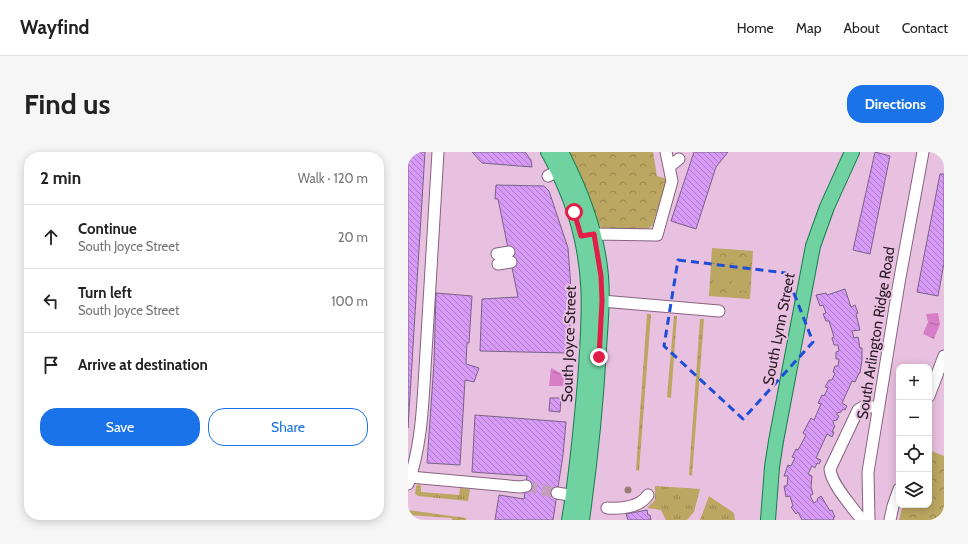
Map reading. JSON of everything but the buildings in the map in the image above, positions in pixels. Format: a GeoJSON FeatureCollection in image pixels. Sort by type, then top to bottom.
{"type":"FeatureCollection","features":[{"type":"Feature","properties":{"kind":"main road","name":"South Joyce Street"},"geometry":{"type":"LineString","coordinates":[[548,152],[558,171],[574,212],[588,235],[600,269],[602,301],[596,393],[579,497],[569,520]]}},
{"type":"Feature","properties":{"kind":"main road","name":"South Joyce Street"},"geometry":{"type":"LineString","coordinates":[[558,171],[561,152]]}},
{"type":"Feature","properties":{"kind":"main road","name":"South Lynn Street"},"geometry":{"type":"LineString","coordinates":[[768,520],[772,467],[776,441],[813,246],[827,206],[852,152]]}},
{"type":"Feature","properties":{"kind":"main road","name":"South Joyce Street"},"geometry":{"type":"LineString","coordinates":[[582,520],[579,497],[589,307],[588,235]]}},
{"type":"Feature","properties":{"kind":"street"},"geometry":{"type":"LineString","coordinates":[[438,152],[419,436],[417,455],[409,480],[520,487],[526,486]]}},
{"type":"Feature","properties":{"kind":"street"},"geometry":{"type":"LineString","coordinates":[[588,235],[657,235],[672,181],[666,152]]}},
{"type":"Feature","properties":{"kind":"street","name":"South Arlington Ridge Road"},"geometry":{"type":"LineString","coordinates":[[869,520],[868,472],[899,283],[924,152]]}},
{"type":"Feature","properties":{"kind":"street"},"geometry":{"type":"LineString","coordinates":[[669,167],[679,159]]}},
{"type":"Feature","properties":{"kind":"street"},"geometry":{"type":"LineString","coordinates":[[498,259],[510,257]]}},
{"type":"Feature","properties":{"kind":"street"},"geometry":{"type":"LineString","coordinates":[[602,301],[634,298],[719,311]]}},
{"type":"Feature","properties":{"kind":"street"},"geometry":{"type":"LineString","coordinates":[[932,388],[944,356]]}},
{"type":"Feature","properties":{"kind":"street"},"geometry":{"type":"LineString","coordinates":[[862,520],[844,497],[830,475],[830,469],[858,410],[863,407],[879,407]]}},
{"type":"Feature","properties":{"kind":"street"},"geometry":{"type":"LineString","coordinates":[[557,493],[579,497]]}},
{"type":"Feature","properties":{"kind":"street"},"geometry":{"type":"LineString","coordinates":[[607,508],[634,506],[643,502],[648,495]]}},
{"type":"Feature","properties":{"kind":"street"},"geometry":{"type":"LineString","coordinates":[[890,520],[896,498]]}},
{"type":"Feature","properties":{"kind":"highlighted area"},"geometry":{"type":"Polygon","coordinates":[[[678,260],[786,273],[813,342],[743,419],[664,346],[678,260]]]}},
{"type":"Feature","properties":{"kind":"green space"},"geometry":{"type":"Polygon","coordinates":[[[568,152],[653,152],[657,176],[667,179],[653,225],[644,229],[602,229],[598,223],[568,152]]]}},
{"type":"Feature","properties":{"kind":"green space"},"geometry":{"type":"Polygon","coordinates":[[[712,248],[753,251],[750,299],[709,296],[712,248]]]}},
{"type":"Feature","properties":{"kind":"green space"},"geometry":{"type":"Polygon","coordinates":[[[716,256],[730,258],[728,289],[713,288],[716,256]]]}},
{"type":"Feature","properties":{"kind":"green space"},"geometry":{"type":"Polygon","coordinates":[[[734,258],[748,259],[746,291],[732,290],[734,258]]]}},
{"type":"Feature","properties":{"kind":"green space"},"geometry":{"type":"Polygon","coordinates":[[[647,314],[651,314],[639,471],[636,470],[647,314]]]}},
{"type":"Feature","properties":{"kind":"green space"},"geometry":{"type":"Polygon","coordinates":[[[674,316],[677,316],[671,398],[667,397],[674,316]]]}},
{"type":"Feature","properties":{"kind":"green space"},"geometry":{"type":"Polygon","coordinates":[[[700,319],[704,319],[692,476],[689,475],[700,319]]]}},
{"type":"Feature","properties":{"kind":"green space"},"geometry":{"type":"Polygon","coordinates":[[[932,451],[944,456],[944,520],[899,520],[902,508],[932,508],[932,451]]]}},
{"type":"Feature","properties":{"kind":"green space"},"geometry":{"type":"Polygon","coordinates":[[[419,484],[421,486],[421,492],[459,495],[460,488],[470,489],[468,501],[418,496],[415,494],[416,486],[419,484]]]}},
{"type":"Feature","properties":{"kind":"green space"},"geometry":{"type":"Polygon","coordinates":[[[655,486],[700,489],[694,512],[687,520],[666,520],[661,510],[647,508],[655,500],[655,486]]]}},
{"type":"Feature","properties":{"kind":"green space"},"geometry":{"type":"Polygon","coordinates":[[[709,496],[734,513],[735,520],[700,520],[709,496]]]}},
{"type":"Feature","properties":{"kind":"green space"},"geometry":{"type":"Polygon","coordinates":[[[408,510],[466,518],[466,520],[452,520],[452,518],[408,515],[408,510]]]}},
{"type":"Feature","properties":{"kind":"water"},"geometry":{"type":"Polygon","coordinates":[[[938,313],[940,324],[934,339],[923,334],[928,322],[926,314],[938,313]]]}},
{"type":"Feature","properties":{"kind":"water"},"geometry":{"type":"Polygon","coordinates":[[[551,368],[564,375],[564,386],[549,386],[551,368]]]}},
{"type":"Feature","properties":{"kind":"tunnel"},"geometry":{"type":"LineString","coordinates":[[526,486],[557,493]]}},
{"type":"Feature","properties":{"kind":"route"},"geometry":{"type":"LineString","coordinates":[[574,212],[581,236],[594,234],[600,261],[602,301],[599,357]]}}]}
